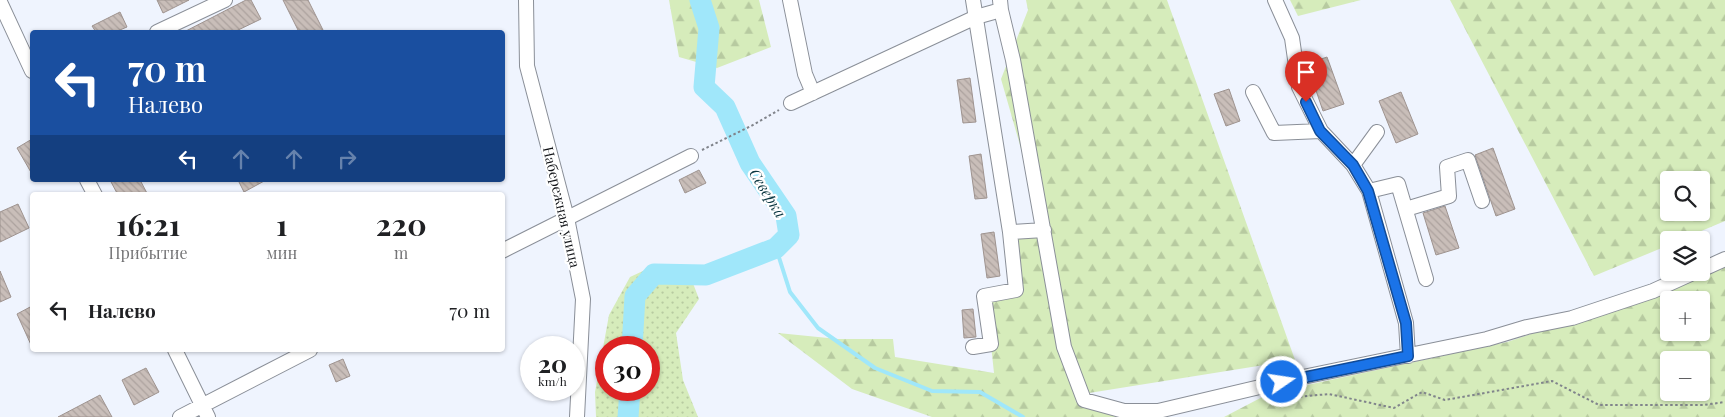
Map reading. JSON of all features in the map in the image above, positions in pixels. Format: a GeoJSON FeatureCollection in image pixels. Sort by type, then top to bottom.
{"type":"FeatureCollection","features":[{"type":"Feature","properties":{"kind":"street"},"geometry":{"type":"LineString","coordinates":[[161,30],[225,0]]}},
{"type":"Feature","properties":{"kind":"street","name":"Набережная улица"},"geometry":{"type":"LineString","coordinates":[[526,0],[527,66],[567,218],[583,299],[577,417]]}},
{"type":"Feature","properties":{"kind":"street"},"geometry":{"type":"LineString","coordinates":[[790,0],[805,74],[813,93]]}},
{"type":"Feature","properties":{"kind":"street"},"geometry":{"type":"LineString","coordinates":[[973,0],[1010,232],[1016,290],[984,296],[991,344],[973,348]]}},
{"type":"Feature","properties":{"kind":"street"},"geometry":{"type":"LineString","coordinates":[[1275,0],[1292,38],[1299,87],[1320,131],[1353,165],[1368,191],[1406,323],[1408,356]]}},
{"type":"Feature","properties":{"kind":"street"},"geometry":{"type":"LineString","coordinates":[[0,2],[30,68]]}},
{"type":"Feature","properties":{"kind":"street"},"geometry":{"type":"LineString","coordinates":[[791,103],[1000,5],[1013,60],[1064,347],[1084,400],[1124,411],[1158,414],[1298,378],[1487,339],[1527,327],[1572,318],[1653,291],[1675,281]]}},
{"type":"Feature","properties":{"kind":"street"},"geometry":{"type":"LineString","coordinates":[[1253,92],[1274,133],[1320,131]]}},
{"type":"Feature","properties":{"kind":"street"},"geometry":{"type":"LineString","coordinates":[[1353,165],[1377,132]]}},
{"type":"Feature","properties":{"kind":"street"},"geometry":{"type":"LineString","coordinates":[[505,249],[691,156]]}},
{"type":"Feature","properties":{"kind":"street"},"geometry":{"type":"LineString","coordinates":[[1406,209],[1448,196],[1447,168],[1468,160],[1482,201]]}},
{"type":"Feature","properties":{"kind":"street"},"geometry":{"type":"LineString","coordinates":[[1368,191],[1398,184],[1426,279]]}},
{"type":"Feature","properties":{"kind":"street"},"geometry":{"type":"LineString","coordinates":[[1010,232],[1044,230]]}},
{"type":"Feature","properties":{"kind":"street"},"geometry":{"type":"LineString","coordinates":[[1710,266],[1725,260]]}},
{"type":"Feature","properties":{"kind":"street"},"geometry":{"type":"LineString","coordinates":[[176,352],[206,411]]}},
{"type":"Feature","properties":{"kind":"street"},"geometry":{"type":"LineString","coordinates":[[180,417],[206,411],[307,352]]}},
{"type":"Feature","properties":{"kind":"path"},"geometry":{"type":"LineString","coordinates":[[691,156],[751,126],[791,103]]}},
{"type":"Feature","properties":{"kind":"path"},"geometry":{"type":"LineString","coordinates":[[1262,400],[1329,394],[1394,408],[1422,392],[1445,400],[1552,381],[1599,405],[1704,405],[1725,402]]}},
{"type":"Feature","properties":{"kind":"green space"},"geometry":{"type":"Polygon","coordinates":[[[669,0],[759,0],[771,47],[717,68],[679,57],[669,0]]]}},
{"type":"Feature","properties":{"kind":"green space"},"geometry":{"type":"Polygon","coordinates":[[[1026,0],[1167,0],[1295,360],[1089,393],[1075,401],[1134,417],[932,417],[852,389],[778,333],[838,339],[893,339],[895,357],[994,373],[986,298],[1019,292],[1013,236],[1046,236],[1001,79],[1028,10],[1026,0]]]}},
{"type":"Feature","properties":{"kind":"green space"},"geometry":{"type":"Polygon","coordinates":[[[1290,0],[1361,0],[1298,16],[1290,0]]]}},
{"type":"Feature","properties":{"kind":"green space"},"geometry":{"type":"Polygon","coordinates":[[[1450,0],[1725,0],[1725,221],[1701,231],[1660,231],[1660,249],[1594,276],[1450,0]]]}},
{"type":"Feature","properties":{"kind":"green space"},"geometry":{"type":"Polygon","coordinates":[[[658,264],[686,265],[699,299],[676,333],[683,380],[698,417],[596,417],[595,401],[660,401],[660,336],[605,336],[609,315],[630,277],[658,264]]]}},
{"type":"Feature","properties":{"kind":"green space"},"geometry":{"type":"Polygon","coordinates":[[[1725,267],[1725,417],[1224,417],[1270,393],[1507,342],[1686,281],[1710,281],[1710,272],[1725,267]]]}},
{"type":"Feature","properties":{"kind":"building"},"geometry":{"type":"Polygon","coordinates":[[[157,0],[189,0],[163,13],[157,0]]]}},
{"type":"Feature","properties":{"kind":"building"},"geometry":{"type":"Polygon","coordinates":[[[246,0],[251,0],[261,19],[238,30],[188,30],[246,0]]]}},
{"type":"Feature","properties":{"kind":"building"},"geometry":{"type":"Polygon","coordinates":[[[283,0],[308,0],[323,30],[298,30],[283,0]]]}},
{"type":"Feature","properties":{"kind":"building"},"geometry":{"type":"Polygon","coordinates":[[[120,12],[127,27],[120,30],[95,30],[92,26],[120,12]]]}},
{"type":"Feature","properties":{"kind":"building"},"geometry":{"type":"Polygon","coordinates":[[[1327,57],[1344,104],[1323,111],[1307,64],[1327,57]]]}},
{"type":"Feature","properties":{"kind":"building"},"geometry":{"type":"Polygon","coordinates":[[[970,78],[976,122],[963,123],[957,80],[970,78]]]}},
{"type":"Feature","properties":{"kind":"building"},"geometry":{"type":"Polygon","coordinates":[[[1229,89],[1240,121],[1226,126],[1214,94],[1229,89]]]}},
{"type":"Feature","properties":{"kind":"building"},"geometry":{"type":"Polygon","coordinates":[[[1401,92],[1418,134],[1396,143],[1379,101],[1401,92]]]}},
{"type":"Feature","properties":{"kind":"building"},"geometry":{"type":"Polygon","coordinates":[[[30,140],[30,171],[17,148],[30,140]]]}},
{"type":"Feature","properties":{"kind":"building"},"geometry":{"type":"Polygon","coordinates":[[[1493,148],[1515,209],[1496,216],[1475,155],[1493,148]]]}},
{"type":"Feature","properties":{"kind":"building"},"geometry":{"type":"Polygon","coordinates":[[[981,154],[987,198],[975,199],[969,156],[981,154]]]}},
{"type":"Feature","properties":{"kind":"building"},"geometry":{"type":"Polygon","coordinates":[[[699,170],[706,183],[685,193],[679,180],[699,170]]]}},
{"type":"Feature","properties":{"kind":"building"},"geometry":{"type":"Polygon","coordinates":[[[111,182],[141,182],[146,192],[116,192],[111,182]]]}},
{"type":"Feature","properties":{"kind":"building"},"geometry":{"type":"Polygon","coordinates":[[[239,182],[262,182],[244,192],[239,182]]]}},
{"type":"Feature","properties":{"kind":"building"},"geometry":{"type":"Polygon","coordinates":[[[18,204],[29,228],[0,242],[0,212],[18,204]]]}},
{"type":"Feature","properties":{"kind":"building"},"geometry":{"type":"Polygon","coordinates":[[[1445,206],[1459,248],[1436,255],[1423,213],[1445,206]]]}},
{"type":"Feature","properties":{"kind":"building"},"geometry":{"type":"Polygon","coordinates":[[[994,232],[1000,276],[987,278],[981,234],[994,232]]]}},
{"type":"Feature","properties":{"kind":"building"},"geometry":{"type":"Polygon","coordinates":[[[0,271],[11,297],[0,302],[0,271]]]}},
{"type":"Feature","properties":{"kind":"building"},"geometry":{"type":"Polygon","coordinates":[[[30,307],[30,343],[17,314],[30,307]]]}},
{"type":"Feature","properties":{"kind":"building"},"geometry":{"type":"Polygon","coordinates":[[[973,309],[976,337],[964,338],[962,310],[973,309]]]}},
{"type":"Feature","properties":{"kind":"building"},"geometry":{"type":"Polygon","coordinates":[[[343,359],[350,376],[336,382],[329,365],[343,359]]]}},
{"type":"Feature","properties":{"kind":"building"},"geometry":{"type":"Polygon","coordinates":[[[146,368],[159,392],[134,405],[122,380],[146,368]]]}},
{"type":"Feature","properties":{"kind":"building"},"geometry":{"type":"Polygon","coordinates":[[[100,395],[112,417],[58,417],[100,395]]]}},
{"type":"Feature","properties":{"kind":"waterway","name":"Северка"},"geometry":{"type":"LineString","coordinates":[[633,336],[635,296],[654,274],[706,275],[776,248],[789,235],[786,216],[750,163],[725,107],[704,87],[709,28],[700,0]]}},
{"type":"Feature","properties":{"kind":"waterway"},"geometry":{"type":"LineString","coordinates":[[776,248],[790,292],[818,328],[875,368],[932,391],[980,392],[1023,417]]}},
{"type":"Feature","properties":{"kind":"waterway","name":"Северка"},"geometry":{"type":"LineString","coordinates":[[628,417],[629,401]]}},
{"type":"Feature","properties":{"kind":"route"},"geometry":{"type":"LineString","coordinates":[[1282,382],[1408,356],[1406,323],[1368,191],[1353,165],[1320,131],[1306,102]]}}]}
